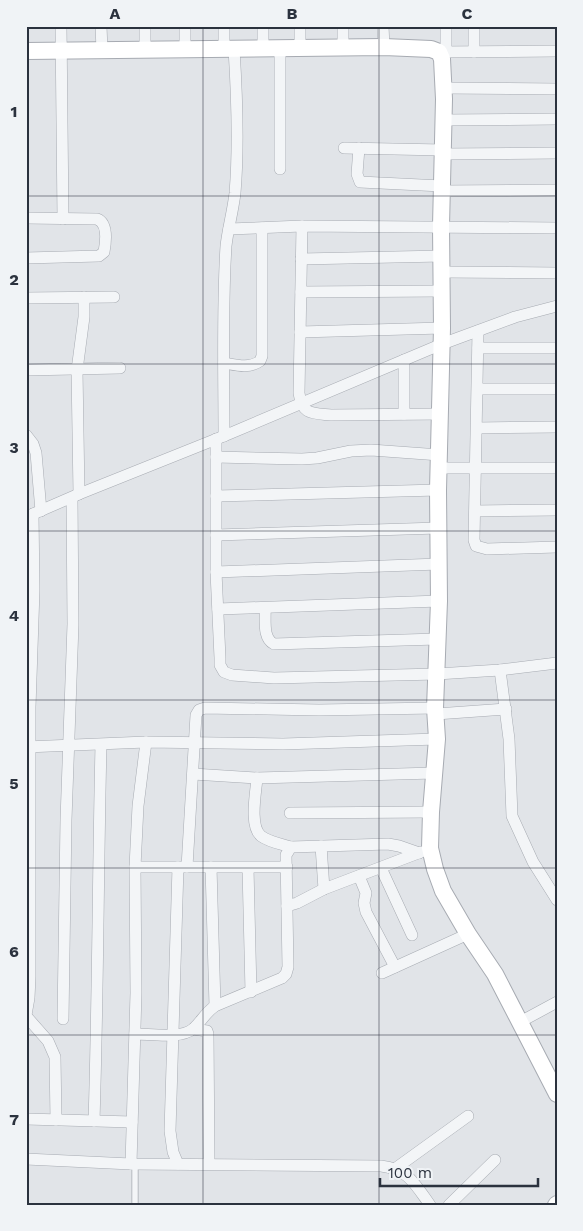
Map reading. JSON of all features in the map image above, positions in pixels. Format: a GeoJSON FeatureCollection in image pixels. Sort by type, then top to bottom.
{"type":"FeatureCollection","features":[{"type":"Feature","properties":{"kind":"street"},"geometry":{"type":"LineString","coordinates":[[61,26],[63,219]]}},
{"type":"Feature","properties":{"kind":"street"},"geometry":{"type":"LineString","coordinates":[[101,26],[102,50]]}},
{"type":"Feature","properties":{"kind":"street"},"geometry":{"type":"LineString","coordinates":[[145,26],[145,50]]}},
{"type":"Feature","properties":{"kind":"street"},"geometry":{"type":"LineString","coordinates":[[185,26],[185,49]]}},
{"type":"Feature","properties":{"kind":"street"},"geometry":{"type":"LineString","coordinates":[[224,26],[236,90],[235,191],[225,272],[224,363],[220,438],[216,457],[216,572],[220,665],[224,672],[232,675],[274,678],[437,674],[500,670],[557,663]]}},
{"type":"Feature","properties":{"kind":"street"},"geometry":{"type":"LineString","coordinates":[[263,26],[263,48]]}},
{"type":"Feature","properties":{"kind":"street"},"geometry":{"type":"LineString","coordinates":[[300,26],[300,48]]}},
{"type":"Feature","properties":{"kind":"street"},"geometry":{"type":"LineString","coordinates":[[343,26],[343,48]]}},
{"type":"Feature","properties":{"kind":"street"},"geometry":{"type":"LineString","coordinates":[[383,26],[384,47]]}},
{"type":"Feature","properties":{"kind":"street"},"geometry":{"type":"LineString","coordinates":[[446,26],[442,59],[444,120],[441,226],[442,336],[438,490],[439,601],[436,739],[431,812],[424,850],[435,869],[443,891],[468,934],[495,974],[557,1094]]}},
{"type":"Feature","properties":{"kind":"street"},"geometry":{"type":"LineString","coordinates":[[474,26],[474,52]]}},
{"type":"Feature","properties":{"kind":"street"},"geometry":{"type":"LineString","coordinates":[[26,51],[384,47],[431,49],[443,52],[557,51]]}},
{"type":"Feature","properties":{"kind":"street"},"geometry":{"type":"LineString","coordinates":[[280,48],[280,169]]}},
{"type":"Feature","properties":{"kind":"street"},"geometry":{"type":"LineString","coordinates":[[443,88],[557,89]]}},
{"type":"Feature","properties":{"kind":"street"},"geometry":{"type":"LineString","coordinates":[[444,120],[557,119]]}},
{"type":"Feature","properties":{"kind":"street"},"geometry":{"type":"LineString","coordinates":[[344,148],[443,152],[557,153]]}},
{"type":"Feature","properties":{"kind":"street"},"geometry":{"type":"LineString","coordinates":[[359,148],[357,174],[360,182],[442,188],[557,190]]}},
{"type":"Feature","properties":{"kind":"street"},"geometry":{"type":"LineString","coordinates":[[26,218],[97,219],[102,221],[104,225],[105,247],[99,256],[26,258]]}},
{"type":"Feature","properties":{"kind":"street"},"geometry":{"type":"LineString","coordinates":[[229,228],[302,226],[557,228]]}},
{"type":"Feature","properties":{"kind":"street"},"geometry":{"type":"LineString","coordinates":[[302,226],[300,404],[305,410],[313,414],[441,414]]}},
{"type":"Feature","properties":{"kind":"street"},"geometry":{"type":"LineString","coordinates":[[224,363],[249,366],[260,361],[262,356],[262,228]]}},
{"type":"Feature","properties":{"kind":"street"},"geometry":{"type":"LineString","coordinates":[[301,259],[442,264],[557,274]]}},
{"type":"Feature","properties":{"kind":"street"},"geometry":{"type":"LineString","coordinates":[[301,292],[442,291]]}},
{"type":"Feature","properties":{"kind":"street"},"geometry":{"type":"LineString","coordinates":[[26,298],[114,296]]}},
{"type":"Feature","properties":{"kind":"street"},"geometry":{"type":"LineString","coordinates":[[63,1019],[66,820],[76,496],[77,370],[84,317],[84,297]]}},
{"type":"Feature","properties":{"kind":"street"},"geometry":{"type":"LineString","coordinates":[[300,332],[442,336],[478,331],[515,317],[557,306]]}},
{"type":"Feature","properties":{"kind":"street"},"geometry":{"type":"LineString","coordinates":[[478,331],[477,467],[474,540],[476,546],[480,548],[557,546]]}},
{"type":"Feature","properties":{"kind":"street"},"geometry":{"type":"LineString","coordinates":[[33,514],[404,360],[442,336]]}},
{"type":"Feature","properties":{"kind":"street"},"geometry":{"type":"LineString","coordinates":[[478,348],[557,348]]}},
{"type":"Feature","properties":{"kind":"street"},"geometry":{"type":"LineString","coordinates":[[404,360],[404,414]]}},
{"type":"Feature","properties":{"kind":"street"},"geometry":{"type":"LineString","coordinates":[[26,370],[120,368]]}},
{"type":"Feature","properties":{"kind":"street"},"geometry":{"type":"LineString","coordinates":[[478,389],[557,390]]}},
{"type":"Feature","properties":{"kind":"street"},"geometry":{"type":"LineString","coordinates":[[477,428],[557,427]]}},
{"type":"Feature","properties":{"kind":"street"},"geometry":{"type":"LineString","coordinates":[[26,435],[33,444],[36,453],[32,468],[33,514],[28,707],[29,998],[26,1015],[48,1041],[55,1057],[56,1120]]}},
{"type":"Feature","properties":{"kind":"street"},"geometry":{"type":"LineString","coordinates":[[216,457],[309,458],[351,451],[371,450],[477,467],[557,468]]}},
{"type":"Feature","properties":{"kind":"street"},"geometry":{"type":"LineString","coordinates":[[216,496],[438,490]]}},
{"type":"Feature","properties":{"kind":"street"},"geometry":{"type":"LineString","coordinates":[[475,511],[557,510]]}},
{"type":"Feature","properties":{"kind":"street"},"geometry":{"type":"LineString","coordinates":[[216,535],[438,528]]}},
{"type":"Feature","properties":{"kind":"street"},"geometry":{"type":"LineString","coordinates":[[216,572],[439,564]]}},
{"type":"Feature","properties":{"kind":"street"},"geometry":{"type":"LineString","coordinates":[[218,609],[439,601]]}},
{"type":"Feature","properties":{"kind":"street"},"geometry":{"type":"LineString","coordinates":[[265,608],[267,638],[269,642],[274,644],[437,639]]}},
{"type":"Feature","properties":{"kind":"street"},"geometry":{"type":"LineString","coordinates":[[500,670],[506,709],[512,816],[533,862],[557,900]]}},
{"type":"Feature","properties":{"kind":"street"},"geometry":{"type":"LineString","coordinates":[[178,1164],[171,1142],[170,1131],[173,1035],[182,867],[193,774],[196,715],[199,710],[205,708],[436,711],[506,709]]}},
{"type":"Feature","properties":{"kind":"street"},"geometry":{"type":"LineString","coordinates":[[28,747],[146,742],[300,744],[436,739]]}},
{"type":"Feature","properties":{"kind":"street"},"geometry":{"type":"LineString","coordinates":[[133,1164],[135,867],[138,806],[146,742]]}},
{"type":"Feature","properties":{"kind":"street"},"geometry":{"type":"LineString","coordinates":[[94,1121],[98,1002],[98,845],[101,745]]}},
{"type":"Feature","properties":{"kind":"street"},"geometry":{"type":"LineString","coordinates":[[193,774],[257,778],[434,773]]}},
{"type":"Feature","properties":{"kind":"street"},"geometry":{"type":"LineString","coordinates":[[257,778],[254,819],[256,829],[267,840],[291,848],[388,844],[424,850]]}},
{"type":"Feature","properties":{"kind":"street"},"geometry":{"type":"LineString","coordinates":[[290,813],[431,812]]}},
{"type":"Feature","properties":{"kind":"street"},"geometry":{"type":"LineString","coordinates":[[321,846],[324,889]]}},
{"type":"Feature","properties":{"kind":"street"},"geometry":{"type":"LineString","coordinates":[[135,1034],[184,1034],[193,1029],[205,1013],[215,1006],[251,992],[282,978],[286,974],[288,968],[286,855],[291,848]]}},
{"type":"Feature","properties":{"kind":"street"},"geometry":{"type":"LineString","coordinates":[[287,906],[324,889],[424,850]]}},
{"type":"Feature","properties":{"kind":"street"},"geometry":{"type":"LineString","coordinates":[[135,867],[287,867]]}},
{"type":"Feature","properties":{"kind":"street"},"geometry":{"type":"LineString","coordinates":[[211,867],[215,1006]]}},
{"type":"Feature","properties":{"kind":"street"},"geometry":{"type":"LineString","coordinates":[[248,868],[251,992]]}},
{"type":"Feature","properties":{"kind":"street"},"geometry":{"type":"LineString","coordinates":[[381,868],[412,935]]}},
{"type":"Feature","properties":{"kind":"street"},"geometry":{"type":"LineString","coordinates":[[359,876],[366,893],[364,903],[366,912],[395,968]]}},
{"type":"Feature","properties":{"kind":"street"},"geometry":{"type":"LineString","coordinates":[[382,973],[468,934]]}},
{"type":"Feature","properties":{"kind":"street"},"geometry":{"type":"LineString","coordinates":[[520,1022],[557,1002]]}},
{"type":"Feature","properties":{"kind":"street"},"geometry":{"type":"LineString","coordinates":[[193,1029],[203,1029],[208,1034],[209,1164]]}},
{"type":"Feature","properties":{"kind":"street"},"geometry":{"type":"LineString","coordinates":[[396,1168],[468,1116]]}},
{"type":"Feature","properties":{"kind":"street"},"geometry":{"type":"LineString","coordinates":[[26,1119],[132,1122]]}},
{"type":"Feature","properties":{"kind":"street"},"geometry":{"type":"LineString","coordinates":[[26,1159],[133,1164],[325,1164],[396,1168],[409,1176],[430,1205]]}},
{"type":"Feature","properties":{"kind":"street"},"geometry":{"type":"LineString","coordinates":[[448,1205],[495,1160]]}},
{"type":"Feature","properties":{"kind":"lane"},"geometry":{"type":"LineString","coordinates":[[133,1164],[135,1205]]}}]}
